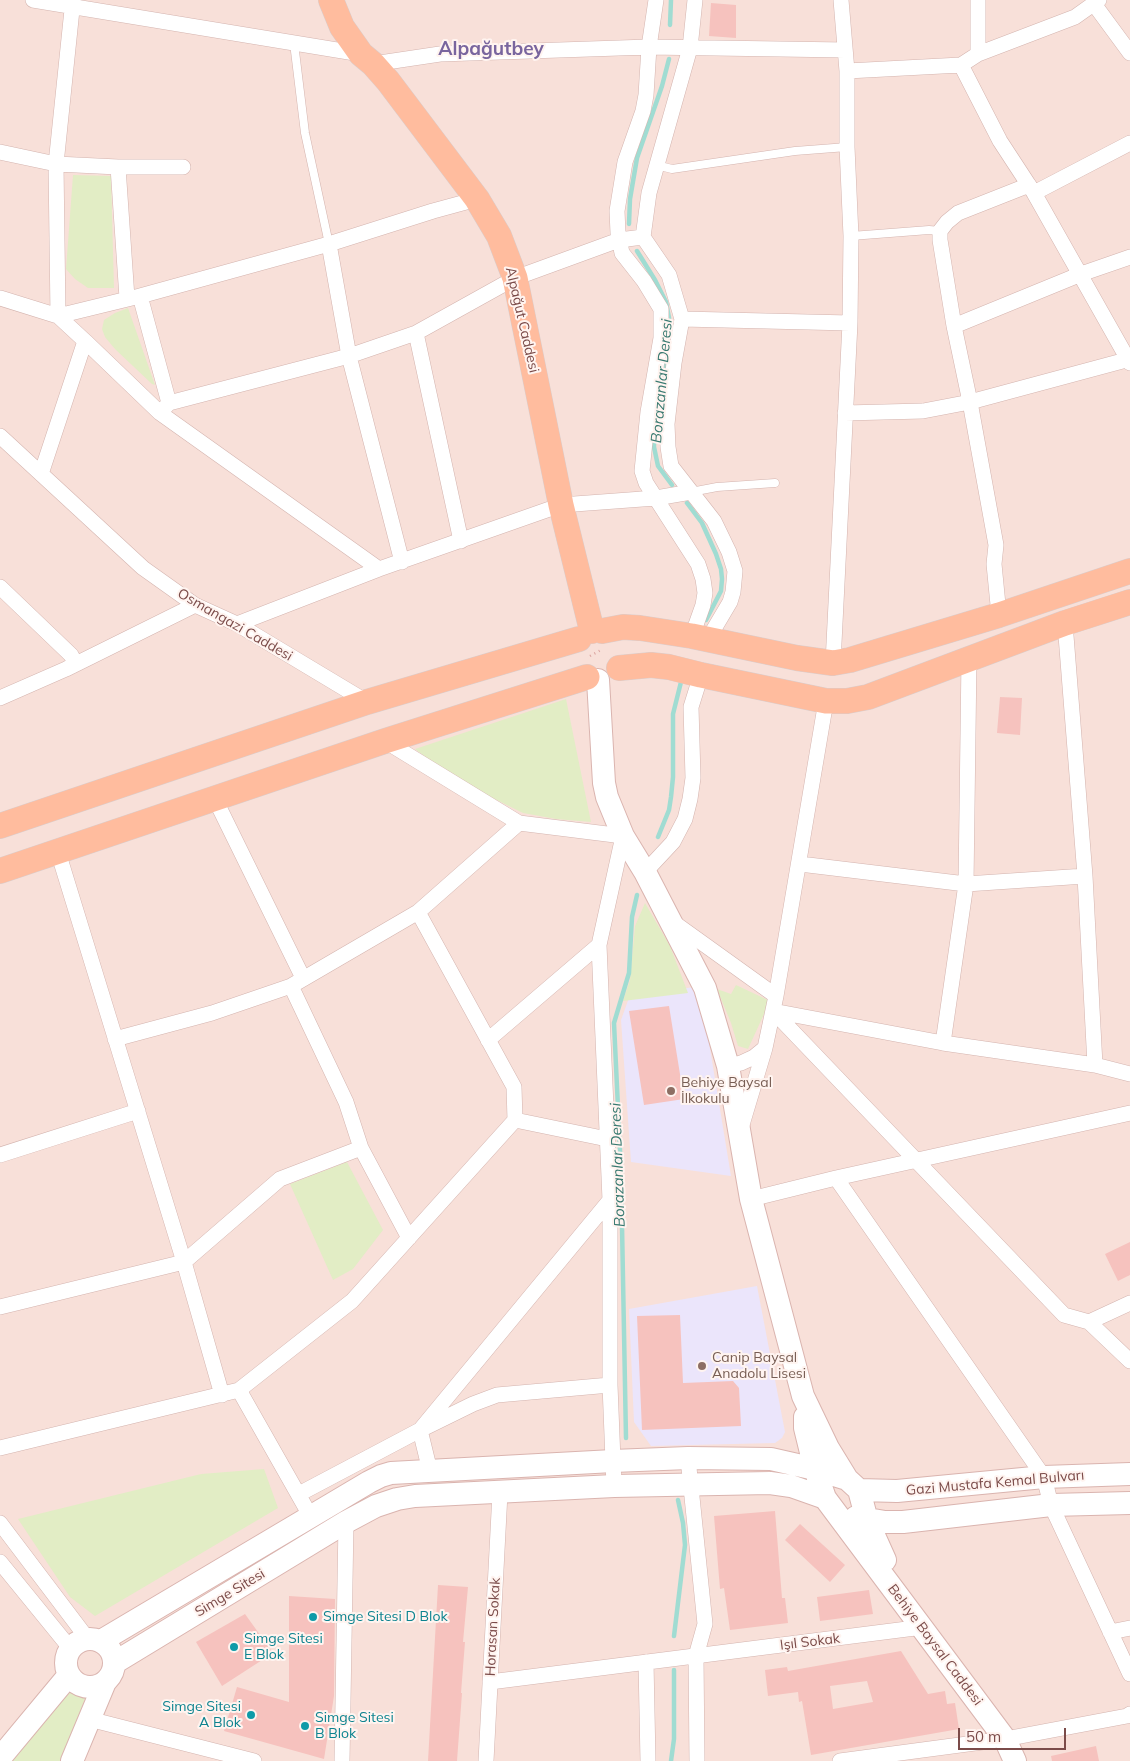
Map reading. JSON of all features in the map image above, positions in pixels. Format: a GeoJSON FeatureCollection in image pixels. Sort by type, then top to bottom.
{"type":"FeatureCollection","features":[{"type":"Feature","properties":{"kind":"main road","name":"Alpağut Caddesi"},"geometry":{"type":"LineString","coordinates":[[330,0],[342,27],[367,59],[388,81],[477,199],[499,236],[515,278],[561,505],[591,634]]}},
{"type":"Feature","properties":{"kind":"main road"},"geometry":{"type":"LineString","coordinates":[[0,826],[367,702],[591,634],[622,627],[701,638],[797,658],[833,663],[850,660],[999,615],[1130,571]]}},
{"type":"Feature","properties":{"kind":"main road"},"geometry":{"type":"LineString","coordinates":[[0,872],[385,741],[601,675],[652,665],[826,701],[847,702],[868,697],[1065,623],[1130,602]]}},
{"type":"Feature","properties":{"kind":"main road"},"geometry":{"type":"LineString","coordinates":[[591,634],[610,634],[616,638],[620,645],[622,661],[601,675],[577,668],[573,660],[573,652],[591,634]]}},
{"type":"Feature","properties":{"kind":"main road"},"geometry":{"type":"LineString","coordinates":[[601,675],[604,783],[607,797],[623,836],[672,922],[705,988],[728,1066],[751,1199],[804,1396],[828,1448],[853,1484],[886,1570]]}},
{"type":"Feature","properties":{"kind":"main road"},"geometry":{"type":"LineString","coordinates":[[804,1396],[805,1428],[815,1469],[831,1505],[851,1533],[886,1570]]}},
{"type":"Feature","properties":{"kind":"main road"},"geometry":{"type":"LineString","coordinates":[[110,1672],[92,1687],[85,1687],[68,1675],[65,1662],[86,1642],[381,1476],[390,1473],[613,1461],[688,1458],[771,1459],[790,1451],[796,1446],[805,1428]]}},
{"type":"Feature","properties":{"kind":"main road","name":"Gazi Mustafa Kemal Bulvarı"},"geometry":{"type":"LineString","coordinates":[[771,1459],[815,1469],[853,1484],[897,1492],[1044,1477],[1130,1474]]}},
{"type":"Feature","properties":{"kind":"main road","name":"Gazi Mustafa Kemal Bulvarı"},"geometry":{"type":"LineString","coordinates":[[614,1486],[770,1483],[790,1486],[867,1520],[885,1522],[902,1522],[1051,1505],[1130,1503]]}},
{"type":"Feature","properties":{"kind":"main road","name":"Simge Sitesi"},"geometry":{"type":"LineString","coordinates":[[110,1672],[346,1522],[376,1506],[397,1499],[415,1496],[614,1486]]}},
{"type":"Feature","properties":{"kind":"main road"},"geometry":{"type":"LineString","coordinates":[[886,1570],[890,1544],[902,1522]]}},
{"type":"Feature","properties":{"kind":"main road","name":"Behiye Baysal Caddesi"},"geometry":{"type":"LineString","coordinates":[[886,1570],[923,1627],[1005,1739],[1016,1761]]}},
{"type":"Feature","properties":{"kind":"main road"},"geometry":{"type":"LineString","coordinates":[[72,1761],[110,1672],[111,1650],[86,1642]]}},
{"type":"Feature","properties":{"kind":"main road"},"geometry":{"type":"LineString","coordinates":[[0,1758],[68,1675]]}},
{"type":"Feature","properties":{"kind":"street"},"geometry":{"type":"LineString","coordinates":[[33,0],[73,3],[294,43],[367,59],[440,54],[649,47],[845,50]]}},
{"type":"Feature","properties":{"kind":"street"},"geometry":{"type":"LineString","coordinates":[[656,0],[643,111],[625,162],[620,191],[617,211],[619,240],[622,253],[644,281],[661,309],[661,338],[648,412],[642,471],[646,483],[698,564],[705,593],[701,638]]}},
{"type":"Feature","properties":{"kind":"street"},"geometry":{"type":"LineString","coordinates":[[695,0],[690,48],[649,193],[643,237],[669,275],[682,319],[674,363],[667,424],[671,466],[714,521],[726,544],[734,571],[734,592],[730,602],[714,629],[701,638]]}},
{"type":"Feature","properties":{"kind":"street"},"geometry":{"type":"LineString","coordinates":[[833,663],[850,323],[851,236],[847,147],[847,71],[841,0]]}},
{"type":"Feature","properties":{"kind":"street"},"geometry":{"type":"LineString","coordinates":[[978,0],[978,54]]}},
{"type":"Feature","properties":{"kind":"street"},"geometry":{"type":"LineString","coordinates":[[847,71],[961,65],[978,54],[1075,17],[1097,1],[1130,53]]}},
{"type":"Feature","properties":{"kind":"street"},"geometry":{"type":"LineString","coordinates":[[58,316],[56,164],[73,3]]}},
{"type":"Feature","properties":{"kind":"street"},"geometry":{"type":"LineString","coordinates":[[845,413],[923,410],[970,402],[1129,361],[1081,274],[1000,140],[961,65]]}},
{"type":"Feature","properties":{"kind":"street"},"geometry":{"type":"LineString","coordinates":[[999,615],[994,564],[996,545],[954,326],[940,231],[958,213],[1031,189],[1130,143]]}},
{"type":"Feature","properties":{"kind":"street"},"geometry":{"type":"LineString","coordinates":[[0,152],[56,164],[118,167],[183,166]]}},
{"type":"Feature","properties":{"kind":"street"},"geometry":{"type":"LineString","coordinates":[[118,167],[133,297],[165,408]]}},
{"type":"Feature","properties":{"kind":"street"},"geometry":{"type":"LineString","coordinates":[[58,316],[329,244],[477,199]]}},
{"type":"Feature","properties":{"kind":"street"},"geometry":{"type":"LineString","coordinates":[[165,408],[350,356],[416,333],[515,278],[619,240],[643,237]]}},
{"type":"Feature","properties":{"kind":"street"},"geometry":{"type":"LineString","coordinates":[[329,244],[350,356],[402,562]]}},
{"type":"Feature","properties":{"kind":"street"},"geometry":{"type":"LineString","coordinates":[[954,326],[1081,274],[1130,258]]}},
{"type":"Feature","properties":{"kind":"street"},"geometry":{"type":"LineString","coordinates":[[0,298],[58,316],[85,342],[165,408],[379,569]]}},
{"type":"Feature","properties":{"kind":"street"},"geometry":{"type":"LineString","coordinates":[[682,319],[850,323]]}},
{"type":"Feature","properties":{"kind":"street"},"geometry":{"type":"LineString","coordinates":[[416,333],[461,541]]}},
{"type":"Feature","properties":{"kind":"street"},"geometry":{"type":"LineString","coordinates":[[41,474],[85,342]]}},
{"type":"Feature","properties":{"kind":"street","name":"Osmangazi Caddesi"},"geometry":{"type":"LineString","coordinates":[[0,436],[143,568],[195,604],[237,624],[367,702]]}},
{"type":"Feature","properties":{"kind":"street"},"geometry":{"type":"LineString","coordinates":[[237,624],[379,569],[561,505],[656,498],[691,492]]}},
{"type":"Feature","properties":{"kind":"street"},"geometry":{"type":"LineString","coordinates":[[0,587],[71,655],[76,664]]}},
{"type":"Feature","properties":{"kind":"street"},"geometry":{"type":"LineString","coordinates":[[0,698],[76,664],[195,604]]}},
{"type":"Feature","properties":{"kind":"street"},"geometry":{"type":"LineString","coordinates":[[1065,623],[1085,876],[1095,1065]]}},
{"type":"Feature","properties":{"kind":"street"},"geometry":{"type":"LineString","coordinates":[[943,1043],[966,884],[969,658]]}},
{"type":"Feature","properties":{"kind":"street"},"geometry":{"type":"LineString","coordinates":[[645,872],[673,842],[685,818],[690,799],[692,778],[691,707],[701,675]]}},
{"type":"Feature","properties":{"kind":"street"},"geometry":{"type":"LineString","coordinates":[[740,1130],[765,1048],[773,1011],[800,864],[826,701]]}},
{"type":"Feature","properties":{"kind":"street"},"geometry":{"type":"LineString","coordinates":[[385,741],[519,823],[623,836],[599,945],[610,1200],[610,1385],[614,1486]]}},
{"type":"Feature","properties":{"kind":"street"},"geometry":{"type":"LineString","coordinates":[[215,799],[297,982],[346,1102],[361,1148],[409,1238]]}},
{"type":"Feature","properties":{"kind":"street"},"geometry":{"type":"LineString","coordinates":[[115,1039],[212,1013],[297,982],[418,912],[519,823]]}},
{"type":"Feature","properties":{"kind":"street"},"geometry":{"type":"LineString","coordinates":[[58,852],[184,1262],[222,1395]]}},
{"type":"Feature","properties":{"kind":"street"},"geometry":{"type":"LineString","coordinates":[[800,864],[966,884],[1085,876]]}},
{"type":"Feature","properties":{"kind":"street"},"geometry":{"type":"LineString","coordinates":[[0,1448],[239,1390],[352,1301],[515,1120],[514,1087],[418,912]]}},
{"type":"Feature","properties":{"kind":"street"},"geometry":{"type":"LineString","coordinates":[[672,922],[776,996]]}},
{"type":"Feature","properties":{"kind":"street"},"geometry":{"type":"LineString","coordinates":[[488,1040],[599,945]]}},
{"type":"Feature","properties":{"kind":"street"},"geometry":{"type":"LineString","coordinates":[[773,1011],[943,1043],[1095,1065],[1130,1074]]}},
{"type":"Feature","properties":{"kind":"street"},"geometry":{"type":"LineString","coordinates":[[773,1011],[1064,1315],[1089,1322],[1130,1361]]}},
{"type":"Feature","properties":{"kind":"street"},"geometry":{"type":"LineString","coordinates":[[728,1066],[754,1057],[765,1048]]}},
{"type":"Feature","properties":{"kind":"street"},"geometry":{"type":"LineString","coordinates":[[0,1155],[138,1111]]}},
{"type":"Feature","properties":{"kind":"street"},"geometry":{"type":"LineString","coordinates":[[751,1199],[914,1159],[1130,1113]]}},
{"type":"Feature","properties":{"kind":"street"},"geometry":{"type":"LineString","coordinates":[[515,1120],[607,1139]]}},
{"type":"Feature","properties":{"kind":"street"},"geometry":{"type":"LineString","coordinates":[[0,1307],[184,1262],[280,1178],[361,1148]]}},
{"type":"Feature","properties":{"kind":"street"},"geometry":{"type":"LineString","coordinates":[[836,1178],[1044,1477],[1051,1505],[1130,1674]]}},
{"type":"Feature","properties":{"kind":"street"},"geometry":{"type":"LineString","coordinates":[[420,1430],[610,1200]]}},
{"type":"Feature","properties":{"kind":"street"},"geometry":{"type":"LineString","coordinates":[[1089,1322],[1130,1302]]}},
{"type":"Feature","properties":{"kind":"street"},"geometry":{"type":"LineString","coordinates":[[299,1494],[420,1430],[473,1404],[497,1395],[610,1385]]}},
{"type":"Feature","properties":{"kind":"street"},"geometry":{"type":"LineString","coordinates":[[239,1390],[311,1516]]}},
{"type":"Feature","properties":{"kind":"street"},"geometry":{"type":"LineString","coordinates":[[420,1430],[430,1471]]}},
{"type":"Feature","properties":{"kind":"street"},"geometry":{"type":"LineString","coordinates":[[688,1458],[705,1624],[696,1656],[697,1761]]}},
{"type":"Feature","properties":{"kind":"street","name":"Horasan Sokak"},"geometry":{"type":"LineString","coordinates":[[486,1761],[500,1493]]}},
{"type":"Feature","properties":{"kind":"street"},"geometry":{"type":"LineString","coordinates":[[342,1761],[346,1522]]}},
{"type":"Feature","properties":{"kind":"street"},"geometry":{"type":"LineString","coordinates":[[0,1523],[86,1642]]}},
{"type":"Feature","properties":{"kind":"street"},"geometry":{"type":"LineString","coordinates":[[0,1562],[86,1642]]}},
{"type":"Feature","properties":{"kind":"street","name":"Işıl Sokak"},"geometry":{"type":"LineString","coordinates":[[490,1682],[923,1627]]}},
{"type":"Feature","properties":{"kind":"street"},"geometry":{"type":"LineString","coordinates":[[1110,1632],[1130,1628]]}},
{"type":"Feature","properties":{"kind":"street"},"geometry":{"type":"LineString","coordinates":[[646,1662],[648,1761]]}},
{"type":"Feature","properties":{"kind":"street"},"geometry":{"type":"LineString","coordinates":[[840,1761],[1005,1739],[1130,1714]]}},
{"type":"Feature","properties":{"kind":"street"},"geometry":{"type":"LineString","coordinates":[[89,1719],[254,1761]]}},
{"type":"Feature","properties":{"kind":"lane"},"geometry":{"type":"LineString","coordinates":[[294,43],[305,133],[329,244]]}},
{"type":"Feature","properties":{"kind":"lane"},"geometry":{"type":"LineString","coordinates":[[656,165],[672,169],[795,151],[847,147]]}},
{"type":"Feature","properties":{"kind":"lane"},"geometry":{"type":"LineString","coordinates":[[851,236],[929,230],[940,231]]}},
{"type":"Feature","properties":{"kind":"lane"},"geometry":{"type":"LineString","coordinates":[[691,492],[716,487],[775,483]]}},
{"type":"Feature","properties":{"kind":"shaded area"},"geometry":{"type":"Polygon","coordinates":[[[0,0],[1130,0],[1130,1761],[0,1761],[0,0]]]}},
{"type":"Feature","properties":{"kind":"shaded area","name":"Behiye Baysal İlkokulu"},"geometry":{"type":"Polygon","coordinates":[[[695,987],[702,1000],[731,1176],[631,1162],[621,1020],[630,995],[695,987]]]}},
{"type":"Feature","properties":{"kind":"shaded area","name":"Canip Baysal Anadolu Lisesi"},"geometry":{"type":"Polygon","coordinates":[[[757,1286],[785,1432],[782,1438],[775,1443],[651,1446],[634,1422],[629,1309],[757,1286]]]}},
{"type":"Feature","properties":{"kind":"green space"},"geometry":{"type":"Polygon","coordinates":[[[73,175],[111,176],[114,288],[88,288],[75,279],[66,269],[73,175]]]}},
{"type":"Feature","properties":{"kind":"green space"},"geometry":{"type":"Polygon","coordinates":[[[128,308],[155,385],[115,349],[105,337],[102,329],[104,320],[128,308]]]}},
{"type":"Feature","properties":{"kind":"green space"},"geometry":{"type":"Polygon","coordinates":[[[566,699],[591,822],[556,819],[523,813],[454,779],[415,749],[566,699]]]}},
{"type":"Feature","properties":{"kind":"green space"},"geometry":{"type":"Polygon","coordinates":[[[645,903],[670,946],[688,993],[623,1001],[630,980],[635,926],[645,903]]]}},
{"type":"Feature","properties":{"kind":"green space"},"geometry":{"type":"Polygon","coordinates":[[[736,985],[770,1001],[748,1049],[738,1046],[717,989],[731,994],[736,985]]]}},
{"type":"Feature","properties":{"kind":"green space"},"geometry":{"type":"Polygon","coordinates":[[[347,1162],[383,1230],[353,1269],[333,1280],[290,1184],[347,1162]]]}},
{"type":"Feature","properties":{"kind":"green space"},"geometry":{"type":"Polygon","coordinates":[[[264,1469],[278,1508],[95,1616],[70,1597],[18,1519],[201,1474],[264,1469]]]}},
{"type":"Feature","properties":{"kind":"green space"},"geometry":{"type":"Polygon","coordinates":[[[68,1688],[86,1696],[61,1761],[7,1761],[68,1688]]]}},
{"type":"Feature","properties":{"kind":"building"},"geometry":{"type":"Polygon","coordinates":[[[711,3],[736,5],[736,38],[709,36],[711,3]]]}},
{"type":"Feature","properties":{"kind":"building"},"geometry":{"type":"Polygon","coordinates":[[[1000,697],[1022,698],[1020,735],[997,733],[1000,697]]]}},
{"type":"Feature","properties":{"kind":"building"},"geometry":{"type":"Polygon","coordinates":[[[669,1006],[684,1099],[644,1105],[629,1011],[669,1006]]]}},
{"type":"Feature","properties":{"kind":"building"},"geometry":{"type":"Polygon","coordinates":[[[1130,1242],[1130,1275],[1118,1281],[1105,1254],[1130,1242]]]}},
{"type":"Feature","properties":{"kind":"building"},"geometry":{"type":"Polygon","coordinates":[[[680,1315],[683,1383],[733,1381],[739,1388],[741,1426],[642,1430],[637,1316],[680,1315]]]}},
{"type":"Feature","properties":{"kind":"building"},"geometry":{"type":"Polygon","coordinates":[[[775,1511],[782,1598],[785,1598],[788,1623],[730,1630],[724,1588],[720,1589],[714,1516],[775,1511]]]}},
{"type":"Feature","properties":{"kind":"building"},"geometry":{"type":"Polygon","coordinates":[[[800,1524],[845,1565],[830,1582],[785,1540],[800,1524]]]}},
{"type":"Feature","properties":{"kind":"building"},"geometry":{"type":"Polygon","coordinates":[[[438,1585],[468,1587],[463,1642],[465,1642],[457,1761],[428,1761],[438,1585]]]}},
{"type":"Feature","properties":{"kind":"building"},"geometry":{"type":"Polygon","coordinates":[[[869,1590],[873,1614],[820,1621],[817,1597],[869,1590]]]}},
{"type":"Feature","properties":{"kind":"building"},"geometry":{"type":"Polygon","coordinates":[[[289,1596],[335,1599],[334,1696],[324,1759],[224,1731],[237,1687],[289,1702],[289,1596]]]}},
{"type":"Feature","properties":{"kind":"building","name":"Simge Sitesi E Blok"},"geometry":{"type":"Polygon","coordinates":[[[245,1614],[273,1653],[222,1686],[196,1642],[245,1614]]]}},
{"type":"Feature","properties":{"kind":"building"},"geometry":{"type":"Polygon","coordinates":[[[901,1651],[928,1694],[945,1691],[947,1704],[955,1703],[959,1729],[811,1755],[802,1701],[799,1702],[798,1692],[768,1696],[765,1670],[787,1667],[788,1671],[901,1651]],[[867,1681],[830,1686],[833,1709],[873,1702],[867,1681]]]}},
{"type":"Feature","properties":{"kind":"building"},"geometry":{"type":"Polygon","coordinates":[[[1096,1746],[1099,1761],[1052,1761],[1051,1756],[1096,1746]]]}},
{"type":"Feature","properties":{"kind":"waterway","name":"Borazanlar Deresi"},"geometry":{"type":"LineString","coordinates":[[670,25],[671,0]]}},
{"type":"Feature","properties":{"kind":"waterway","name":"Borazanlar Deresi"},"geometry":{"type":"LineString","coordinates":[[629,224],[630,199],[637,158],[662,86],[669,59]]}},
{"type":"Feature","properties":{"kind":"waterway","name":"Borazanlar Deresi"},"geometry":{"type":"LineString","coordinates":[[637,251],[666,302],[669,318],[668,332]]}},
{"type":"Feature","properties":{"kind":"waterway","name":"Borazanlar Deresi"},"geometry":{"type":"LineString","coordinates":[[666,352],[654,447],[658,466],[672,485]]}},
{"type":"Feature","properties":{"kind":"waterway","name":"Borazanlar Deresi"},"geometry":{"type":"LineString","coordinates":[[687,503],[702,523],[721,569],[721,591],[706,620]]}},
{"type":"Feature","properties":{"kind":"waterway","name":"Borazanlar Deresi"},"geometry":{"type":"LineString","coordinates":[[658,837],[669,810],[671,797],[673,777],[673,714],[681,682]]}},
{"type":"Feature","properties":{"kind":"waterway","name":"Borazanlar Deresi"},"geometry":{"type":"LineString","coordinates":[[626,1438],[621,1172],[614,1023],[629,973],[632,917],[637,895]]}},
{"type":"Feature","properties":{"kind":"waterway","name":"Borazanlar Deresi"},"geometry":{"type":"LineString","coordinates":[[674,1636],[685,1545],[678,1500]]}},
{"type":"Feature","properties":{"kind":"waterway","name":"Borazanlar Deresi"},"geometry":{"type":"LineString","coordinates":[[671,1761],[674,1739],[674,1670]]}},
{"type":"Feature","properties":{"kind":"place","name":"Behiye Baysal İlkokulu"},"geometry":{"type":"Point","coordinates":[671,1091]}},
{"type":"Feature","properties":{"kind":"place","name":"Canip Baysal Anadolu Lisesi"},"geometry":{"type":"Point","coordinates":[702,1366]}},
{"type":"Feature","properties":{"kind":"place","name":"Simge Sitesi D Blok"},"geometry":{"type":"Point","coordinates":[313,1617]}},
{"type":"Feature","properties":{"kind":"place","name":"Simge Sitesi E Blok"},"geometry":{"type":"Point","coordinates":[234,1647]}},
{"type":"Feature","properties":{"kind":"place","name":"Simge Sitesi A Blok"},"geometry":{"type":"Point","coordinates":[251,1715]}},
{"type":"Feature","properties":{"kind":"place","name":"Simge Sitesi B Blok"},"geometry":{"type":"Point","coordinates":[305,1726]}},
{"type":"Feature","properties":{"kind":"district","name":"Alpağutbey"},"geometry":{"type":"Point","coordinates":[491,49]}}]}
